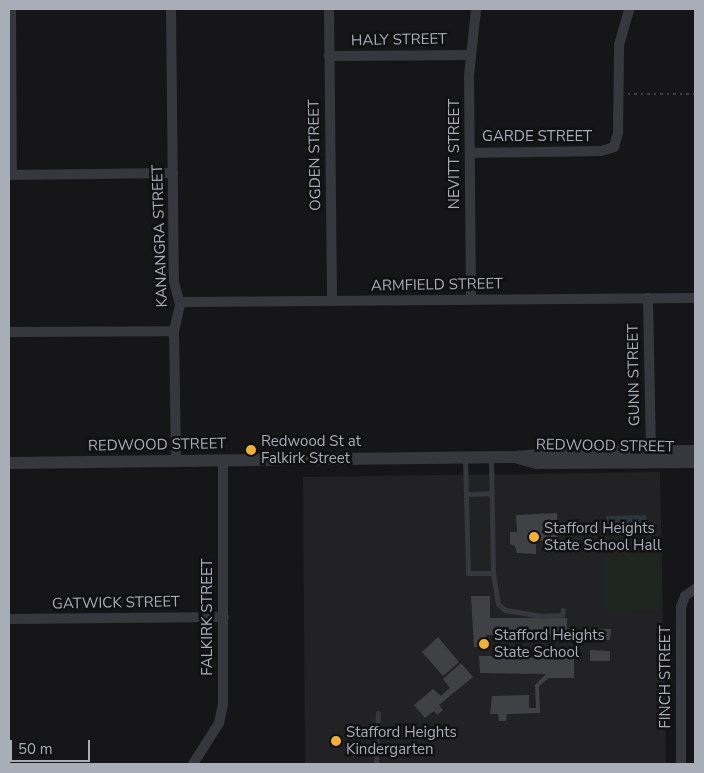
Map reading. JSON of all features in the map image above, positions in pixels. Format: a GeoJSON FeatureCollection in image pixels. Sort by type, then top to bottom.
{"type":"FeatureCollection","features":[{"type":"Feature","properties":{"kind":"street"},"geometry":{"type":"LineString","coordinates":[[10,9],[11,174],[172,173]]}},
{"type":"Feature","properties":{"kind":"street","name":"KANANGRA STREET"},"geometry":{"type":"LineString","coordinates":[[171,9],[174,288],[180,302],[174,330],[176,461]]}},
{"type":"Feature","properties":{"kind":"street","name":"OGDEN STREET"},"geometry":{"type":"LineString","coordinates":[[329,9],[332,301]]}},
{"type":"Feature","properties":{"kind":"street","name":"NEVITT STREET"},"geometry":{"type":"LineString","coordinates":[[471,299],[470,54],[476,9]]}},
{"type":"Feature","properties":{"kind":"street","name":"GARDE STREET"},"geometry":{"type":"LineString","coordinates":[[470,153],[601,152],[614,146],[618,133],[619,45],[629,9]]}},
{"type":"Feature","properties":{"kind":"street","name":"HALY STREET"},"geometry":{"type":"LineString","coordinates":[[329,56],[470,54]]}},
{"type":"Feature","properties":{"kind":"street","name":"GUNN STREET"},"geometry":{"type":"LineString","coordinates":[[648,298],[651,451]]}},
{"type":"Feature","properties":{"kind":"street","name":"ARMFIELD STREET"},"geometry":{"type":"LineString","coordinates":[[180,302],[695,298]]}},
{"type":"Feature","properties":{"kind":"street"},"geometry":{"type":"LineString","coordinates":[[9,332],[174,330]]}},
{"type":"Feature","properties":{"kind":"street","name":"REDWOOD STREET"},"geometry":{"type":"LineString","coordinates":[[9,463],[465,458],[516,457],[536,453],[695,451]]}},
{"type":"Feature","properties":{"kind":"street","name":"REDWOOD STREET"},"geometry":{"type":"LineString","coordinates":[[516,457],[537,463],[695,462]]}},
{"type":"Feature","properties":{"kind":"street","name":"FALKIRK STREET"},"geometry":{"type":"LineString","coordinates":[[193,764],[214,734],[222,713],[224,617],[223,461]]}},
{"type":"Feature","properties":{"kind":"street","name":"FINCH STREET"},"geometry":{"type":"LineString","coordinates":[[682,764],[681,613],[692,590]]}},
{"type":"Feature","properties":{"kind":"street","name":"GATWICK STREET"},"geometry":{"type":"LineString","coordinates":[[9,619],[224,617]]}},
{"type":"Feature","properties":{"kind":"lane"},"geometry":{"type":"LineString","coordinates":[[491,457],[493,572],[498,604],[505,610],[543,616],[562,615],[563,610]]}},
{"type":"Feature","properties":{"kind":"lane"},"geometry":{"type":"LineString","coordinates":[[465,458],[468,573],[493,572]]}},
{"type":"Feature","properties":{"kind":"lane"},"geometry":{"type":"LineString","coordinates":[[466,494],[491,493]]}},
{"type":"Feature","properties":{"kind":"lane"},"geometry":{"type":"LineString","coordinates":[[376,764],[378,713]]}},
{"type":"Feature","properties":{"kind":"path"},"geometry":{"type":"LineString","coordinates":[[627,94],[695,94]]}},
{"type":"Feature","properties":{"kind":"shaded area","name":"Stafford Heights State School"},"geometry":{"type":"Polygon","coordinates":[[[660,472],[666,764],[305,764],[303,477],[660,472]]]}},
{"type":"Feature","properties":{"kind":"shaded area"},"geometry":{"type":"Polygon","coordinates":[[[646,515],[647,530],[606,531],[606,516],[646,515]]]}},
{"type":"Feature","properties":{"kind":"shaded area"},"geometry":{"type":"Polygon","coordinates":[[[659,554],[661,610],[605,612],[605,556],[659,554]]]}},
{"type":"Feature","properties":{"kind":"building","name":"Stafford Heights State School Hall"},"geometry":{"type":"Polygon","coordinates":[[[557,513],[558,541],[536,541],[536,554],[517,553],[515,546],[510,544],[510,532],[517,532],[516,515],[557,513]]]}},
{"type":"Feature","properties":{"kind":"building"},"geometry":{"type":"Polygon","coordinates":[[[471,596],[490,596],[490,618],[567,618],[567,635],[486,635],[486,646],[474,647],[471,596]]]}},
{"type":"Feature","properties":{"kind":"building"},"geometry":{"type":"Polygon","coordinates":[[[585,629],[611,629],[610,640],[585,640],[585,629]]]}},
{"type":"Feature","properties":{"kind":"building"},"geometry":{"type":"Polygon","coordinates":[[[438,637],[459,662],[443,676],[422,652],[438,637]]]}},
{"type":"Feature","properties":{"kind":"building"},"geometry":{"type":"Polygon","coordinates":[[[590,650],[610,651],[610,661],[590,661],[590,650]]]}},
{"type":"Feature","properties":{"kind":"building"},"geometry":{"type":"Polygon","coordinates":[[[479,656],[574,656],[574,678],[549,678],[539,686],[540,713],[507,714],[506,721],[499,721],[498,714],[490,714],[492,696],[529,695],[529,708],[536,708],[535,685],[546,674],[480,673],[479,656]]]}},
{"type":"Feature","properties":{"kind":"building"},"geometry":{"type":"Polygon","coordinates":[[[461,663],[473,677],[439,705],[443,710],[437,715],[434,711],[425,718],[414,705],[433,689],[441,696],[450,688],[443,679],[461,663]]]}},
{"type":"Feature","properties":{"kind":"place","name":"Redwood St at Falkirk Street"},"geometry":{"type":"Point","coordinates":[251,450]}},
{"type":"Feature","properties":{"kind":"place","name":"Stafford Heights State School Hall"},"geometry":{"type":"Point","coordinates":[534,537]}},
{"type":"Feature","properties":{"kind":"place","name":"Stafford Heights State School"},"geometry":{"type":"Point","coordinates":[484,644]}},
{"type":"Feature","properties":{"kind":"place","name":"Stafford Heights Kindergarten"},"geometry":{"type":"Point","coordinates":[336,741]}}]}
